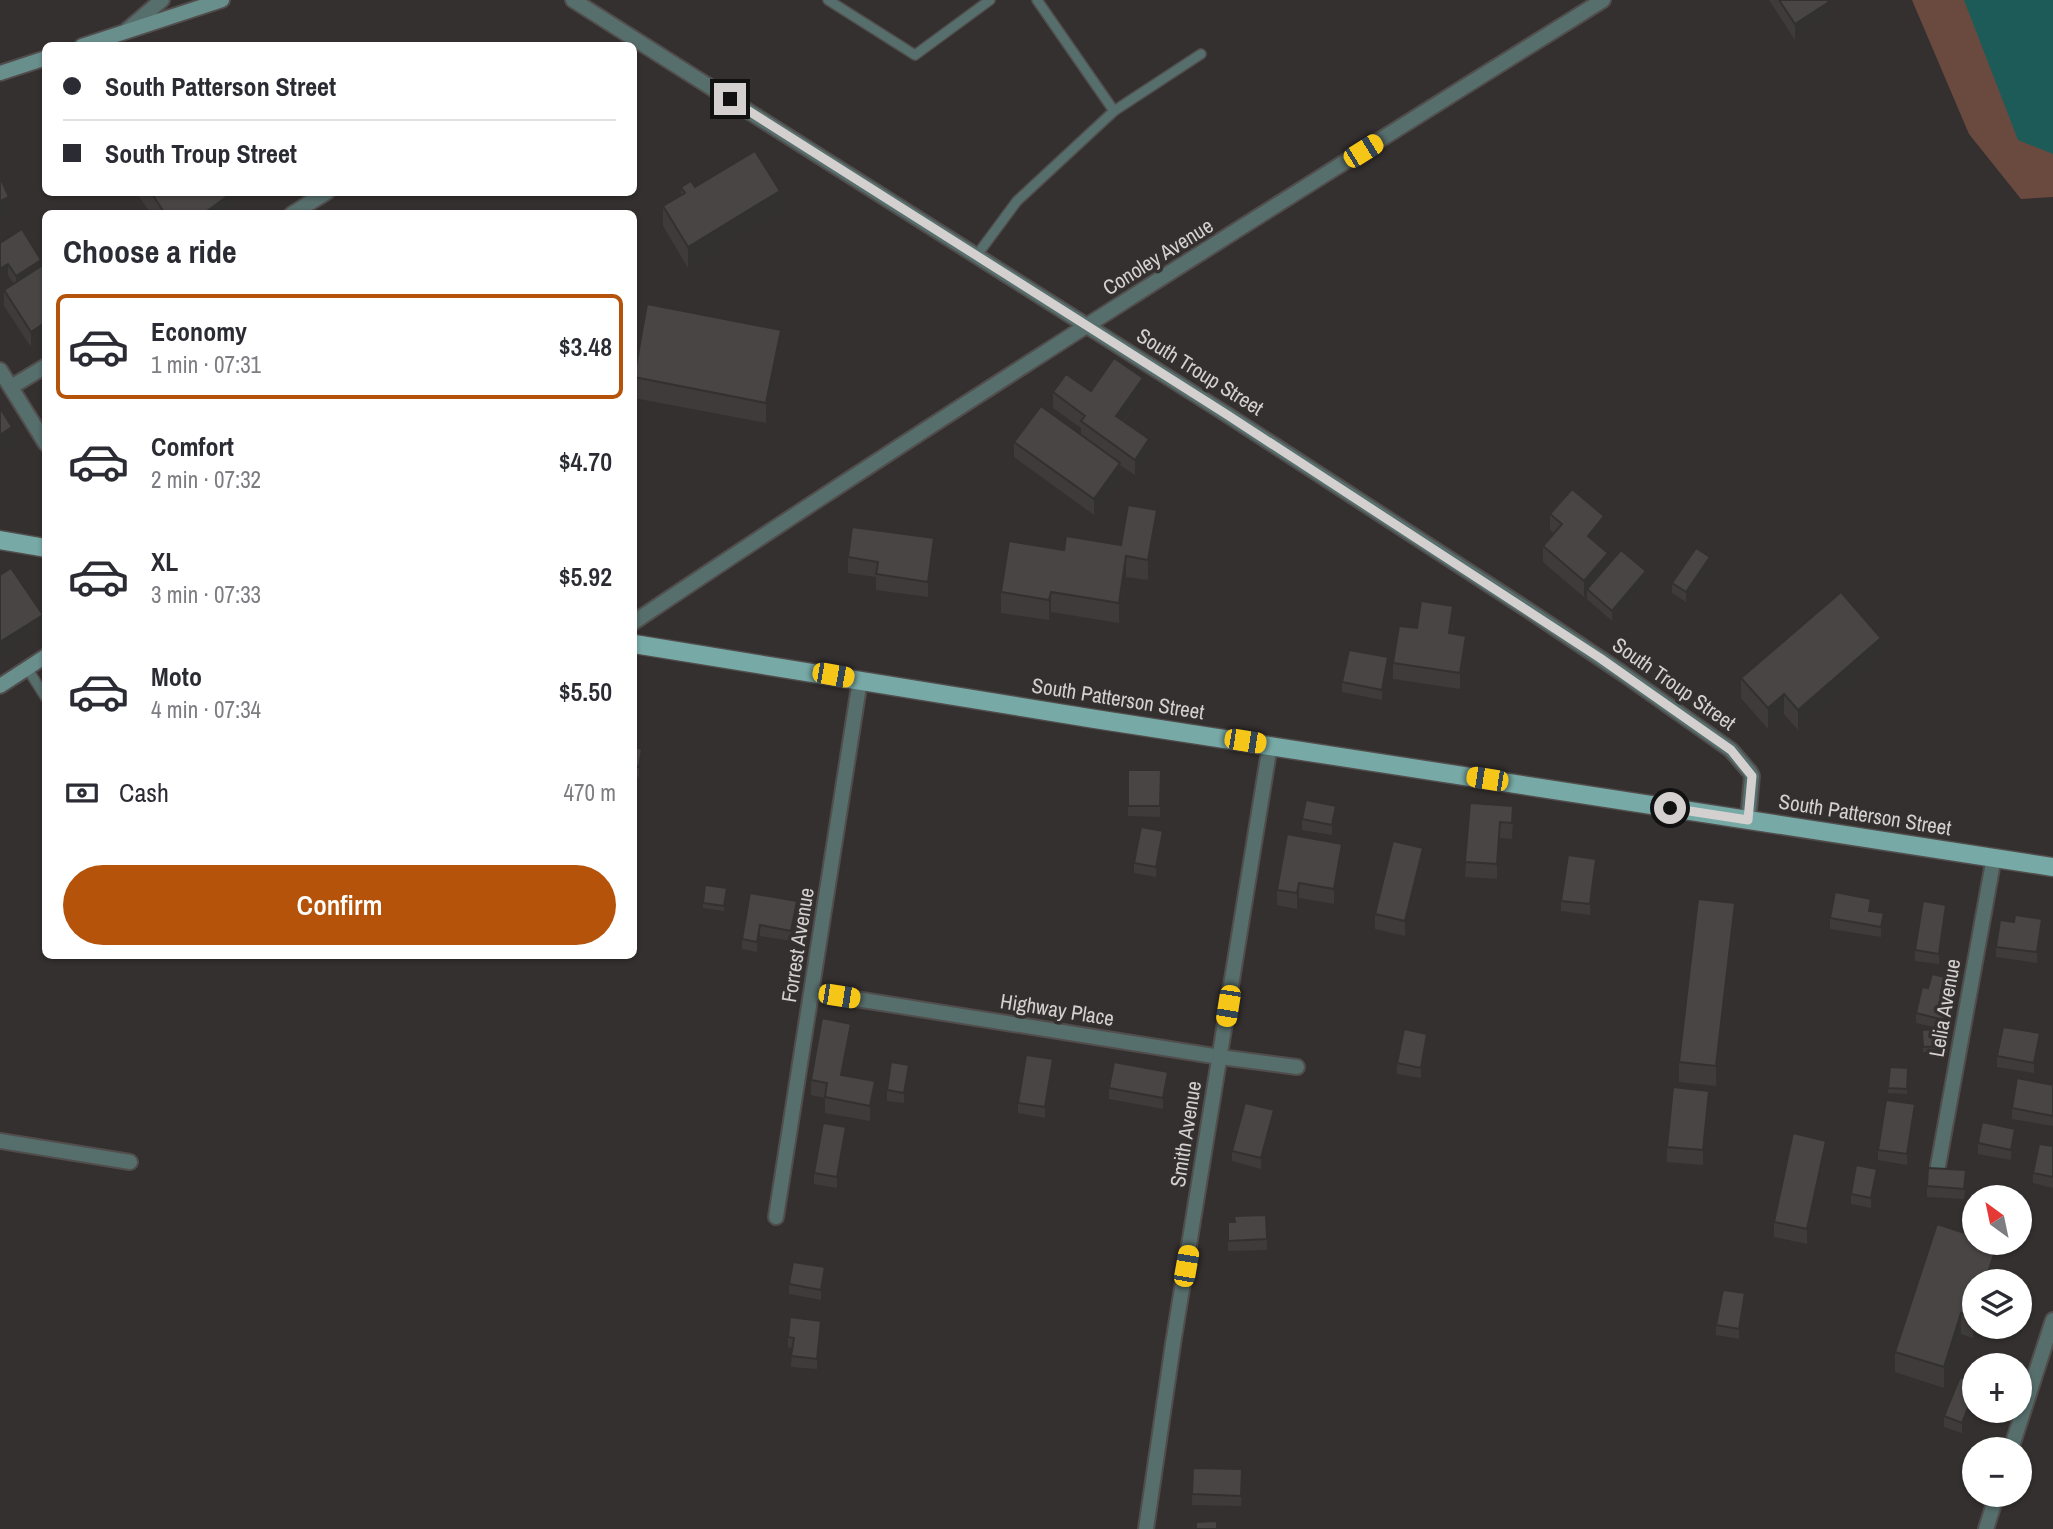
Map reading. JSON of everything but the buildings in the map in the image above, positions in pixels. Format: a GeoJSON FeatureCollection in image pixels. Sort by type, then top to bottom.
{"type":"FeatureCollection","features":[{"type":"Feature","properties":{"kind":"main road"},"geometry":{"type":"LineString","coordinates":[[93,42],[222,0]]}},
{"type":"Feature","properties":{"kind":"main road"},"geometry":{"type":"LineString","coordinates":[[0,73],[42,59]]}},
{"type":"Feature","properties":{"kind":"main road"},"geometry":{"type":"LineString","coordinates":[[0,540],[42,547]]}},
{"type":"Feature","properties":{"kind":"main road","name":"South Patterson Street"},"geometry":{"type":"LineString","coordinates":[[637,644],[2053,867]]}},
{"type":"Feature","properties":{"kind":"main road"},"geometry":{"type":"LineString","coordinates":[[0,686],[42,659]]}},
{"type":"Feature","properties":{"kind":"street"},"geometry":{"type":"LineString","coordinates":[[127,30],[162,0]]}},
{"type":"Feature","properties":{"kind":"street","name":"South Troup Street"},"geometry":{"type":"LineString","coordinates":[[573,0],[1088,326],[1556,629],[1731,750],[1752,776],[1748,820]]}},
{"type":"Feature","properties":{"kind":"street","name":"Conoley Avenue"},"geometry":{"type":"LineString","coordinates":[[637,620],[760,537],[1088,326],[1603,0]]}},
{"type":"Feature","properties":{"kind":"street"},"geometry":{"type":"LineString","coordinates":[[298,210],[321,196]]}},
{"type":"Feature","properties":{"kind":"street"},"geometry":{"type":"LineString","coordinates":[[11,387],[42,368]]}},
{"type":"Feature","properties":{"kind":"street"},"geometry":{"type":"LineString","coordinates":[[0,370],[42,437]]}},
{"type":"Feature","properties":{"kind":"street","name":"Forrest Avenue"},"geometry":{"type":"LineString","coordinates":[[776,1217],[860,680]]}},
{"type":"Feature","properties":{"kind":"street","name":"Smith Avenue"},"geometry":{"type":"LineString","coordinates":[[1146,1529],[1270,745]]}},
{"type":"Feature","properties":{"kind":"street","name":"Lelia Avenue"},"geometry":{"type":"LineString","coordinates":[[1938,1166],[1994,857]]}},
{"type":"Feature","properties":{"kind":"street","name":"Highway Place"},"geometry":{"type":"LineString","coordinates":[[812,992],[1220,1058],[1297,1067]]}},
{"type":"Feature","properties":{"kind":"street"},"geometry":{"type":"LineString","coordinates":[[0,1141],[131,1162]]}},
{"type":"Feature","properties":{"kind":"street"},"geometry":{"type":"LineString","coordinates":[[2015,1437],[2053,1320]]}},
{"type":"Feature","properties":{"kind":"street"},"geometry":{"type":"LineString","coordinates":[[1986,1529],[1993,1507]]}},
{"type":"Feature","properties":{"kind":"lane"},"geometry":{"type":"LineString","coordinates":[[828,0],[915,55],[990,0]]}},
{"type":"Feature","properties":{"kind":"lane"},"geometry":{"type":"LineString","coordinates":[[1037,0],[1114,111]]}},
{"type":"Feature","properties":{"kind":"lane"},"geometry":{"type":"LineString","coordinates":[[977,255],[1017,201],[1114,111],[1201,54]]}},
{"type":"Feature","properties":{"kind":"lane"},"geometry":{"type":"LineString","coordinates":[[27,668],[42,692]]}},
{"type":"Feature","properties":{"kind":"shaded area"},"geometry":{"type":"Polygon","coordinates":[[[1912,0],[2053,0],[2053,197],[2021,199],[1969,134],[1912,0]]]}},
{"type":"Feature","properties":{"kind":"water"},"geometry":{"type":"Polygon","coordinates":[[[1964,0],[2053,0],[2053,154],[2018,140],[1964,0]]]}},
{"type":"Feature","properties":{"kind":"route"},"geometry":{"type":"LineString","coordinates":[[730,99],[1226,414],[1600,658],[1731,750],[1752,776],[1748,820],[1670,808]]}}]}
